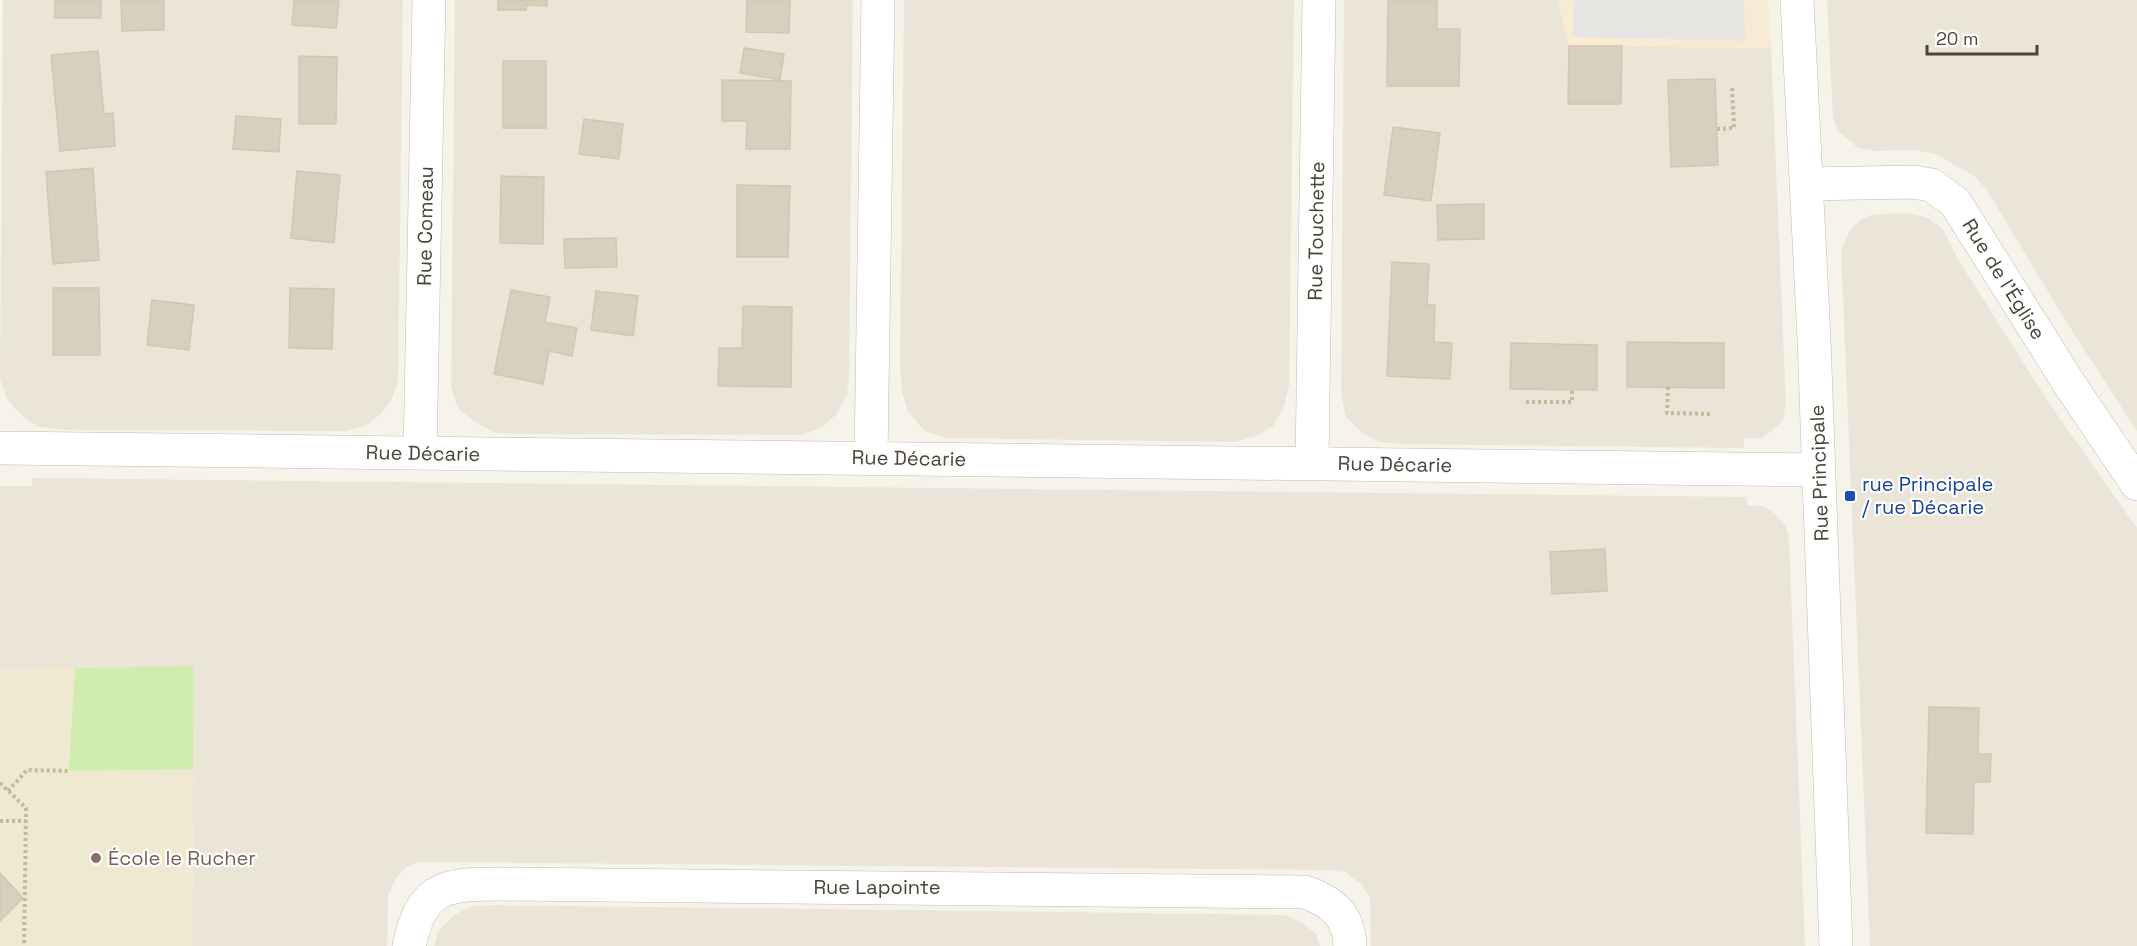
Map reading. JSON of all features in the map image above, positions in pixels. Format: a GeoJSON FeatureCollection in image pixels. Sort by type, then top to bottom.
{"type":"FeatureCollection","features":[{"type":"Feature","properties":{"kind":"street","name":"Rue Comeau"},"geometry":{"type":"LineString","coordinates":[[420,453],[429,0]]}},
{"type":"Feature","properties":{"kind":"street"},"geometry":{"type":"LineString","coordinates":[[870,457],[873,404],[878,0]]}},
{"type":"Feature","properties":{"kind":"street","name":"Rue Touchette"},"geometry":{"type":"LineString","coordinates":[[1312,462],[1319,0]]}},
{"type":"Feature","properties":{"kind":"street","name":"Rue Principale"},"geometry":{"type":"LineString","coordinates":[[1797,0],[1807,184],[1836,946]]}},
{"type":"Feature","properties":{"kind":"street","name":"Rue de l'Église"},"geometry":{"type":"LineString","coordinates":[[1807,184],[1914,182],[1931,185],[1955,202],[2072,388],[2137,484]]}},
{"type":"Feature","properties":{"kind":"street","name":"Rue Décarie"},"geometry":{"type":"LineString","coordinates":[[0,448],[1312,462],[1818,470]]}},
{"type":"Feature","properties":{"kind":"street","name":"Rue Lapointe"},"geometry":{"type":"LineString","coordinates":[[409,946],[413,926],[434,893],[461,884],[508,884],[1305,892],[1324,899],[1338,909],[1346,921],[1350,946]]}},
{"type":"Feature","properties":{"kind":"path"},"geometry":{"type":"LineString","coordinates":[[1717,129],[1734,128],[1732,86]]}},
{"type":"Feature","properties":{"kind":"path"},"geometry":{"type":"LineString","coordinates":[[1668,387],[1667,413],[1712,414]]}},
{"type":"Feature","properties":{"kind":"path"},"geometry":{"type":"LineString","coordinates":[[1526,402],[1572,402],[1572,390]]}},
{"type":"Feature","properties":{"kind":"path"},"geometry":{"type":"LineString","coordinates":[[8,790],[27,770],[69,771]]}},
{"type":"Feature","properties":{"kind":"path"},"geometry":{"type":"LineString","coordinates":[[0,783],[26,808],[24,946]]}},
{"type":"Feature","properties":{"kind":"path"},"geometry":{"type":"LineString","coordinates":[[0,821],[26,821]]}},
{"type":"Feature","properties":{"kind":"shaded area"},"geometry":{"type":"Polygon","coordinates":[[[3,0],[403,0],[398,381],[392,399],[381,414],[365,426],[345,431],[65,430],[39,427],[23,417],[7,399],[0,380],[3,0]]]}},
{"type":"Feature","properties":{"kind":"shaded area"},"geometry":{"type":"Polygon","coordinates":[[[455,0],[853,0],[849,373],[847,395],[836,415],[820,428],[802,435],[519,434],[496,433],[476,423],[458,408],[451,387],[455,0]]]}},
{"type":"Feature","properties":{"kind":"shaded area"},"geometry":{"type":"Polygon","coordinates":[[[904,0],[1294,0],[1289,386],[1284,407],[1273,426],[1254,437],[1234,442],[946,438],[925,431],[908,412],[902,392],[900,364],[904,0]]]}},
{"type":"Feature","properties":{"kind":"shaded area"},"geometry":{"type":"Polygon","coordinates":[[[1344,0],[1558,0],[1569,46],[1771,48],[1786,404],[1783,420],[1760,439],[1744,438],[1744,448],[1403,444],[1379,442],[1361,432],[1346,417],[1341,393],[1344,0]]]}},
{"type":"Feature","properties":{"kind":"shaded area"},"geometry":{"type":"Polygon","coordinates":[[[1558,0],[1768,0],[1771,48],[1569,46],[1558,0]]]}},
{"type":"Feature","properties":{"kind":"shaded area"},"geometry":{"type":"Polygon","coordinates":[[[1574,0],[1744,0],[1745,41],[1573,37],[1574,0]]]}},
{"type":"Feature","properties":{"kind":"shaded area"},"geometry":{"type":"Polygon","coordinates":[[[1827,0],[2137,0],[2137,431],[2067,323],[1987,190],[1974,176],[1936,154],[1915,150],[1876,151],[1858,148],[1837,130],[1833,117],[1827,0]]]}},
{"type":"Feature","properties":{"kind":"shaded area"},"geometry":{"type":"Polygon","coordinates":[[[1905,213],[1926,217],[1943,229],[1959,261],[2051,406],[2137,528],[2137,946],[1870,946],[1841,251],[1849,231],[1860,220],[1871,215],[1905,213]]]}},
{"type":"Feature","properties":{"kind":"shaded area"},"geometry":{"type":"Polygon","coordinates":[[[32,478],[1747,497],[1747,505],[1763,506],[1775,514],[1786,527],[1789,538],[1805,946],[1371,946],[1370,898],[1361,884],[1345,872],[1325,870],[419,862],[406,867],[395,880],[388,895],[387,946],[192,946],[194,667],[0,669],[0,486],[32,486],[32,478]]]}},
{"type":"Feature","properties":{"kind":"shaded area","name":"École le Rucher"},"geometry":{"type":"Polygon","coordinates":[[[194,666],[192,946],[0,946],[0,669],[194,666]]]}},
{"type":"Feature","properties":{"kind":"shaded area"},"geometry":{"type":"Polygon","coordinates":[[[472,906],[1285,915],[1302,922],[1316,934],[1320,946],[434,946],[439,930],[454,915],[472,906]]]}},
{"type":"Feature","properties":{"kind":"green space"},"geometry":{"type":"Polygon","coordinates":[[[194,666],[193,769],[69,771],[75,668],[194,666]]]}},
{"type":"Feature","properties":{"kind":"building"},"geometry":{"type":"Polygon","coordinates":[[[55,0],[101,0],[101,18],[55,18],[55,0]]]}},
{"type":"Feature","properties":{"kind":"building"},"geometry":{"type":"Polygon","coordinates":[[[121,0],[164,0],[164,30],[122,31],[121,0]]]}},
{"type":"Feature","properties":{"kind":"building"},"geometry":{"type":"Polygon","coordinates":[[[294,0],[339,0],[336,28],[292,25],[294,0]]]}},
{"type":"Feature","properties":{"kind":"building"},"geometry":{"type":"Polygon","coordinates":[[[498,0],[547,0],[547,6],[526,5],[526,10],[498,10],[498,0]]]}},
{"type":"Feature","properties":{"kind":"building"},"geometry":{"type":"Polygon","coordinates":[[[747,0],[790,0],[789,33],[746,32],[747,0]]]}},
{"type":"Feature","properties":{"kind":"building"},"geometry":{"type":"Polygon","coordinates":[[[1388,0],[1437,0],[1437,29],[1460,29],[1459,86],[1387,86],[1388,0]]]}},
{"type":"Feature","properties":{"kind":"building"},"geometry":{"type":"Polygon","coordinates":[[[1569,46],[1622,46],[1621,104],[1568,104],[1569,46]]]}},
{"type":"Feature","properties":{"kind":"building"},"geometry":{"type":"Polygon","coordinates":[[[744,48],[784,54],[780,80],[740,73],[744,48]]]}},
{"type":"Feature","properties":{"kind":"building"},"geometry":{"type":"Polygon","coordinates":[[[98,51],[104,114],[113,113],[115,146],[60,151],[51,55],[98,51]]]}},
{"type":"Feature","properties":{"kind":"building"},"geometry":{"type":"Polygon","coordinates":[[[299,56],[337,57],[336,124],[299,124],[299,56]]]}},
{"type":"Feature","properties":{"kind":"building"},"geometry":{"type":"Polygon","coordinates":[[[503,61],[546,61],[546,128],[503,128],[503,61]]]}},
{"type":"Feature","properties":{"kind":"building"},"geometry":{"type":"Polygon","coordinates":[[[1715,79],[1718,165],[1671,167],[1668,80],[1715,79]]]}},
{"type":"Feature","properties":{"kind":"building"},"geometry":{"type":"Polygon","coordinates":[[[722,80],[791,81],[790,149],[746,149],[747,121],[722,121],[722,80]]]}},
{"type":"Feature","properties":{"kind":"building"},"geometry":{"type":"Polygon","coordinates":[[[236,116],[281,119],[279,152],[233,149],[236,116]]]}},
{"type":"Feature","properties":{"kind":"building"},"geometry":{"type":"Polygon","coordinates":[[[584,119],[623,124],[619,159],[579,154],[584,119]]]}},
{"type":"Feature","properties":{"kind":"building"},"geometry":{"type":"Polygon","coordinates":[[[1393,127],[1440,133],[1431,201],[1384,195],[1393,127]]]}},
{"type":"Feature","properties":{"kind":"building"},"geometry":{"type":"Polygon","coordinates":[[[93,168],[99,260],[53,264],[46,172],[93,168]]]}},
{"type":"Feature","properties":{"kind":"building"},"geometry":{"type":"Polygon","coordinates":[[[297,171],[340,175],[334,243],[291,238],[297,171]]]}},
{"type":"Feature","properties":{"kind":"building"},"geometry":{"type":"Polygon","coordinates":[[[501,176],[544,177],[543,244],[500,243],[501,176]]]}},
{"type":"Feature","properties":{"kind":"building"},"geometry":{"type":"Polygon","coordinates":[[[737,185],[790,186],[788,257],[737,257],[737,185]]]}},
{"type":"Feature","properties":{"kind":"building"},"geometry":{"type":"Polygon","coordinates":[[[1484,204],[1484,239],[1438,240],[1437,205],[1484,204]]]}},
{"type":"Feature","properties":{"kind":"building"},"geometry":{"type":"Polygon","coordinates":[[[616,238],[617,267],[565,268],[564,239],[616,238]]]}},
{"type":"Feature","properties":{"kind":"building"},"geometry":{"type":"Polygon","coordinates":[[[1392,262],[1429,264],[1427,305],[1435,305],[1434,342],[1452,343],[1450,379],[1387,376],[1392,262]]]}},
{"type":"Feature","properties":{"kind":"building"},"geometry":{"type":"Polygon","coordinates":[[[53,288],[99,288],[100,355],[53,355],[53,288]]]}},
{"type":"Feature","properties":{"kind":"building"},"geometry":{"type":"Polygon","coordinates":[[[290,288],[334,289],[332,349],[289,348],[290,288]]]}},
{"type":"Feature","properties":{"kind":"building"},"geometry":{"type":"Polygon","coordinates":[[[511,290],[550,297],[545,322],[577,328],[572,356],[549,351],[543,384],[494,374],[511,290]]]}},
{"type":"Feature","properties":{"kind":"building"},"geometry":{"type":"Polygon","coordinates":[[[596,291],[638,296],[633,336],[591,330],[596,291]]]}},
{"type":"Feature","properties":{"kind":"building"},"geometry":{"type":"Polygon","coordinates":[[[152,300],[194,305],[189,350],[147,345],[152,300]]]}},
{"type":"Feature","properties":{"kind":"building"},"geometry":{"type":"Polygon","coordinates":[[[743,306],[792,307],[791,387],[718,386],[719,348],[742,348],[743,306]]]}},
{"type":"Feature","properties":{"kind":"building"},"geometry":{"type":"Polygon","coordinates":[[[1627,342],[1724,343],[1724,388],[1627,387],[1627,342]]]}},
{"type":"Feature","properties":{"kind":"building"},"geometry":{"type":"Polygon","coordinates":[[[1511,343],[1597,345],[1597,390],[1510,389],[1511,343]]]}},
{"type":"Feature","properties":{"kind":"building"},"geometry":{"type":"Polygon","coordinates":[[[1605,549],[1607,591],[1552,594],[1550,552],[1605,549]]]}},
{"type":"Feature","properties":{"kind":"building"},"geometry":{"type":"Polygon","coordinates":[[[1929,707],[1979,708],[1978,754],[1991,754],[1990,782],[1974,782],[1973,834],[1926,833],[1929,707]]]}},
{"type":"Feature","properties":{"kind":"building"},"geometry":{"type":"Polygon","coordinates":[[[0,873],[23,898],[0,921],[0,873]]]}},
{"type":"Feature","properties":{"kind":"place","name":"rue Principale / rue Décarie"},"geometry":{"type":"Point","coordinates":[1850,496]}},
{"type":"Feature","properties":{"kind":"place","name":"École le Rucher"},"geometry":{"type":"Point","coordinates":[96,858]}}]}
